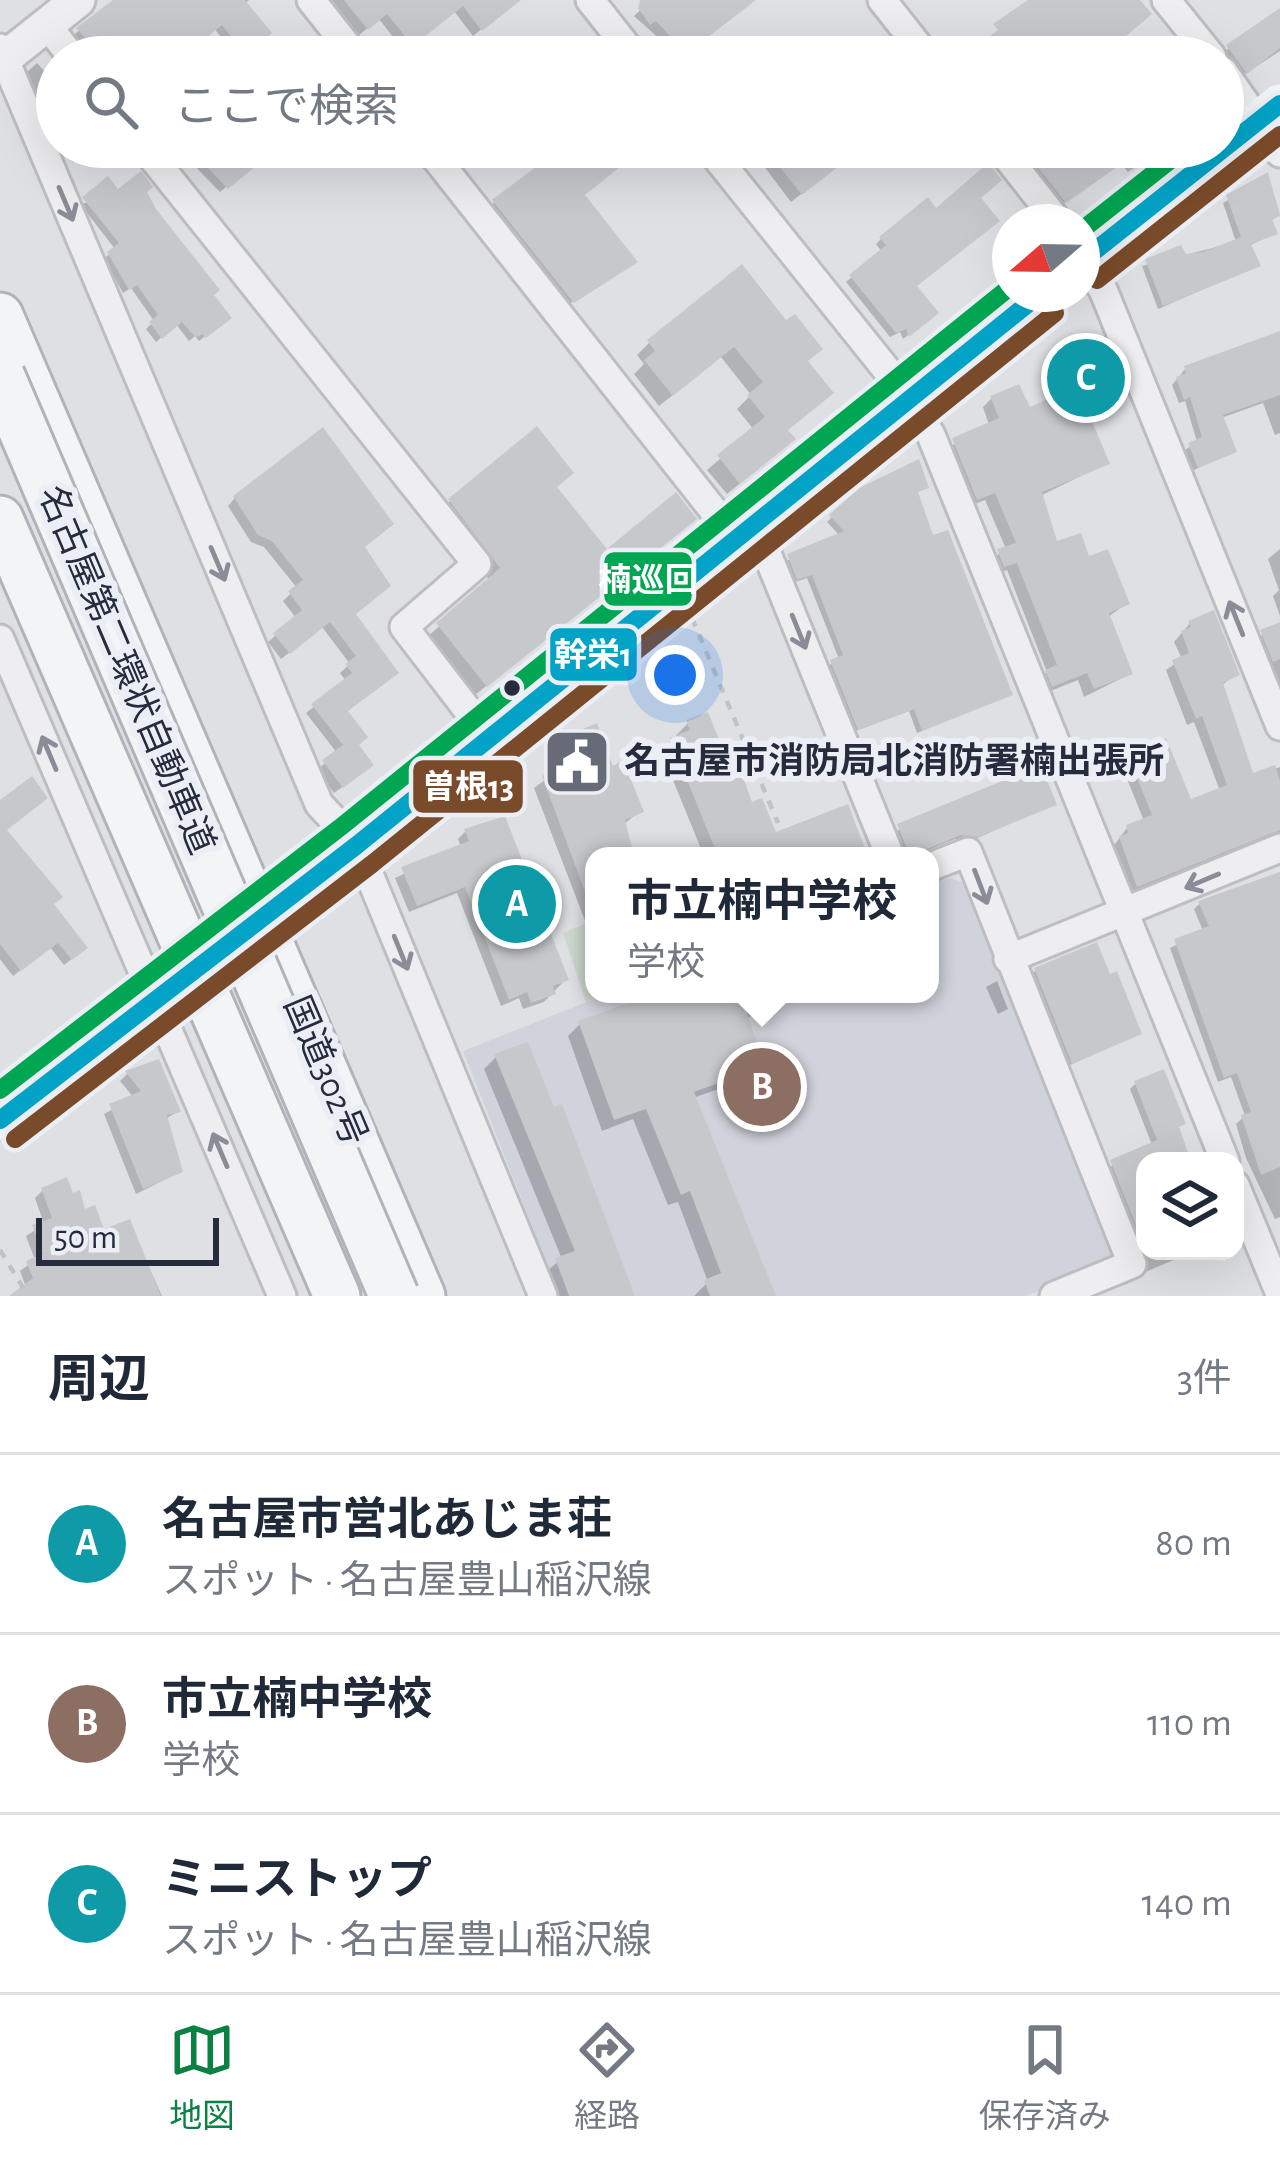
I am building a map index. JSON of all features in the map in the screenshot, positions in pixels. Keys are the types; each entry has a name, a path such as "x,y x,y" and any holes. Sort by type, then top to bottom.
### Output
{"highway":[{"name":"国道302号","path":"0,316 422,1296"},
{"name":"名古屋第二環状自動車道","path":"0,376 394,1296"},
{"name":"名古屋第二環状自動車道","path":"0,458 358,1296"},
{"path":"0,518 337,1296"}],"main road":[{"path":"1244,148 1274,125"},
{"path":"1100,258 1218,168"},
{"path":"0,1120 154,996 357,845 1018,312"}],"street":[{"path":"36,136 2,56 78,0"},
{"path":"311,0 339,36"},
{"path":"590,0 618,36"},
{"path":"883,0 911,36"},
{"path":"1166,0 1195,36"},
{"path":"47,25 56,36"},
{"path":"1244,93 1274,125"},
{"path":"49,168 319,804 357,845 542,1296"},
{"path":"161,168 477,564 404,628 490,739"},
{"path":"444,168 745,532 886,847"},
{"path":"725,168 910,399 931,435 1221,1152"},
{"path":"1015,168 1044,204"},
{"path":"1100,292 1280,726"},
{"path":"3,652 282,1296"},
{"path":"73,808 88,826 143,852"},
{"path":"1008,959 1280,848"},
{"path":"939,863 968,852 1132,1264 1054,1296"},
{"path":"256,1236 279,1164"},
{"path":"1244,1207 1280,1294"}],"path":[{"path":"689,610 778,823"},
{"path":"0,1250 28,1296"}],"shaded area":[{"path":"951,878 962,882 1113,1250 1107,1262 1026,1296 560,1296 463,1051 585,1003 939,1003 939,881"},
{"path":"585,924 585,999 563,933"}],"building":[{"path":"113,0 245,0 272,33 230,36 222,25 209,36 83,36 76,28"},
{"path":"344,0 521,0 482,31 463,6 426,36 405,36 387,14 368,30"},
{"path":"640,0 756,0 709,36 670,36 656,21 650,25 638,8"},
{"path":"1028,0 1140,0 1152,14 1126,36 990,36 998,30 993,24"},
{"path":"1280,8 1280,48 1247,74 1244,36 1239,36"},
{"path":"208,168 254,168 228,189"},
{"path":"534,168 619,168 585,195 638,262 574,303 492,200"},
{"path":"781,168 836,168 802,195"},
{"path":"982,168 992,168 1002,180 981,198 992,211 992,227 917,286 939,313 909,337 906,329 896,333 849,275 886,245 879,237 928,197 936,208"},
{"path":"1038,168 1116,168 1066,203"},
{"path":"141,171 153,187 147,192 156,209 220,290 214,295 232,318 206,338 202,334 196,338 182,322 162,339 149,322 158,315 137,285 129,290 107,252 119,243 82,197 108,176 118,189"},
{"path":"1268,172 1280,216 1272,219 1278,234 1251,244 1261,266 1163,306 1145,259 1181,245 1186,254 1203,252 1241,237 1226,195"},
{"path":"742,264 786,320 795,314 823,349 808,361 834,393 788,430 796,439 740,484 717,455 765,417 747,395 763,382 734,347 673,396 644,360 655,351 647,340"},
{"path":"1280,331 1280,395 1223,415 1237,452 1198,468 1188,443 1202,437 1190,397 1184,400 1176,377 1186,373 1184,366"},
{"path":"1105,352 1117,383 1082,397 1110,464 1042,492 1057,541 1081,533 1089,556 1108,549 1130,604 1109,613 1133,674 1094,689 1087,673 1052,687 1045,670 1057,665 1017,563 1004,567 997,549 1016,543 995,493 977,500 952,438 999,418 990,396 1019,384 1030,407 1063,392 1055,372"},
{"path":"537,426 574,473 557,487 607,549 676,492 697,519 487,687 436,623 500,568 448,499"},
{"path":"323,427 394,524 365,547 391,586 356,614 399,673 348,711 368,737 359,745 374,765 343,788 322,760 343,745 311,704 352,673 345,664 356,656 330,622 290,654 273,633 302,610 288,591 303,580 272,541 258,535 233,496"},
{"path":"919,459 929,488 918,492 933,535 948,530 1013,695 922,731 914,709 858,730 830,660 843,655 812,575 797,580 787,554 844,531 829,515 861,487"},
{"path":"1214,610 1240,675 1223,683 1253,773 1275,765 1280,781 1280,830 1137,887 1119,837 1128,833 1126,825 1152,815 1127,753 1166,738 1191,799 1227,785 1202,716 1196,719 1172,660 1189,653 1181,631 1191,627 1188,621"},
{"path":"1280,622 1280,659 1273,662 1260,630"},
{"path":"708,712 720,742 729,738 752,802 762,798 776,832 848,804 865,847 714,847 670,738 690,730 686,720"},
{"path":"597,723 613,766 623,760 644,812 625,820 632,847 585,847 585,892 542,776 565,765 555,741"},
{"path":"1041,765 1057,805 978,837 961,835 932,847 906,847 897,824"},
{"path":"32,776 48,798 7,830 63,897 54,904 88,948 72,960 58,943 21,971 0,944 0,800"},
{"path":"505,816 569,980 553,986 556,994 531,1003 527,992 509,1000 465,887 417,906 401,867 469,841 464,829"},
{"path":"1280,872 1280,1167 1261,1175 1241,1115 1251,1112 1237,1073 1224,1078 1174,939 1209,926 1198,901"},
{"path":"1097,942 1110,974 1117,971 1142,1034 1072,1064 1034,968"},
{"path":"629,1003 772,1003 746,1010 765,1066 694,1092 776,1296 710,1296 704,1280 721,1273 690,1191 681,1195 646,1109 614,1120 578,1021"},
{"path":"528,1042 554,1107 562,1104 635,1296 569,1296 555,1258 575,1251 494,1054"},
{"path":"159,1059 181,1112 167,1115 183,1172 143,1189 109,1104 141,1091 125,1071"},
{"path":"1164,1069 1186,1124 1179,1127 1188,1152 1136,1152 1136,1225 1110,1160 1157,1140 1134,1081"},
{"path":"67,1177 73,1193 80,1190 85,1209 95,1205 104,1229 130,1219 161,1296 9,1296 33,1278 26,1261 43,1254 32,1225 52,1218 41,1188"}],"transit line":[{"name":"幹栄1","path":"1244,133 1280,104"},
{"name":"曽根13","path":"1244,164 1280,135"},
{"name":"楠巡回","path":"1100,216 1160,168"},
{"name":"幹栄1","path":"1100,247 1199,168"},
{"name":"曽根13","path":"1100,278 1238,168"},
{"name":"楠巡回","path":"0,1090 342,826 992,302"},
{"name":"幹栄1","path":"0,1120 357,845 1018,312"},
{"name":"曽根13","path":"15,1139 372,864 1055,313"}],"place":[{"name":"ミニストップ","path":"1086,378"},
{"name":"名古屋市消防局北消防署楠出張所","path":"577,762"},
{"name":"名古屋市営北あじま荘","path":"517,904"},
{"name":"市立楠中学校","path":"762,1087"}]}
